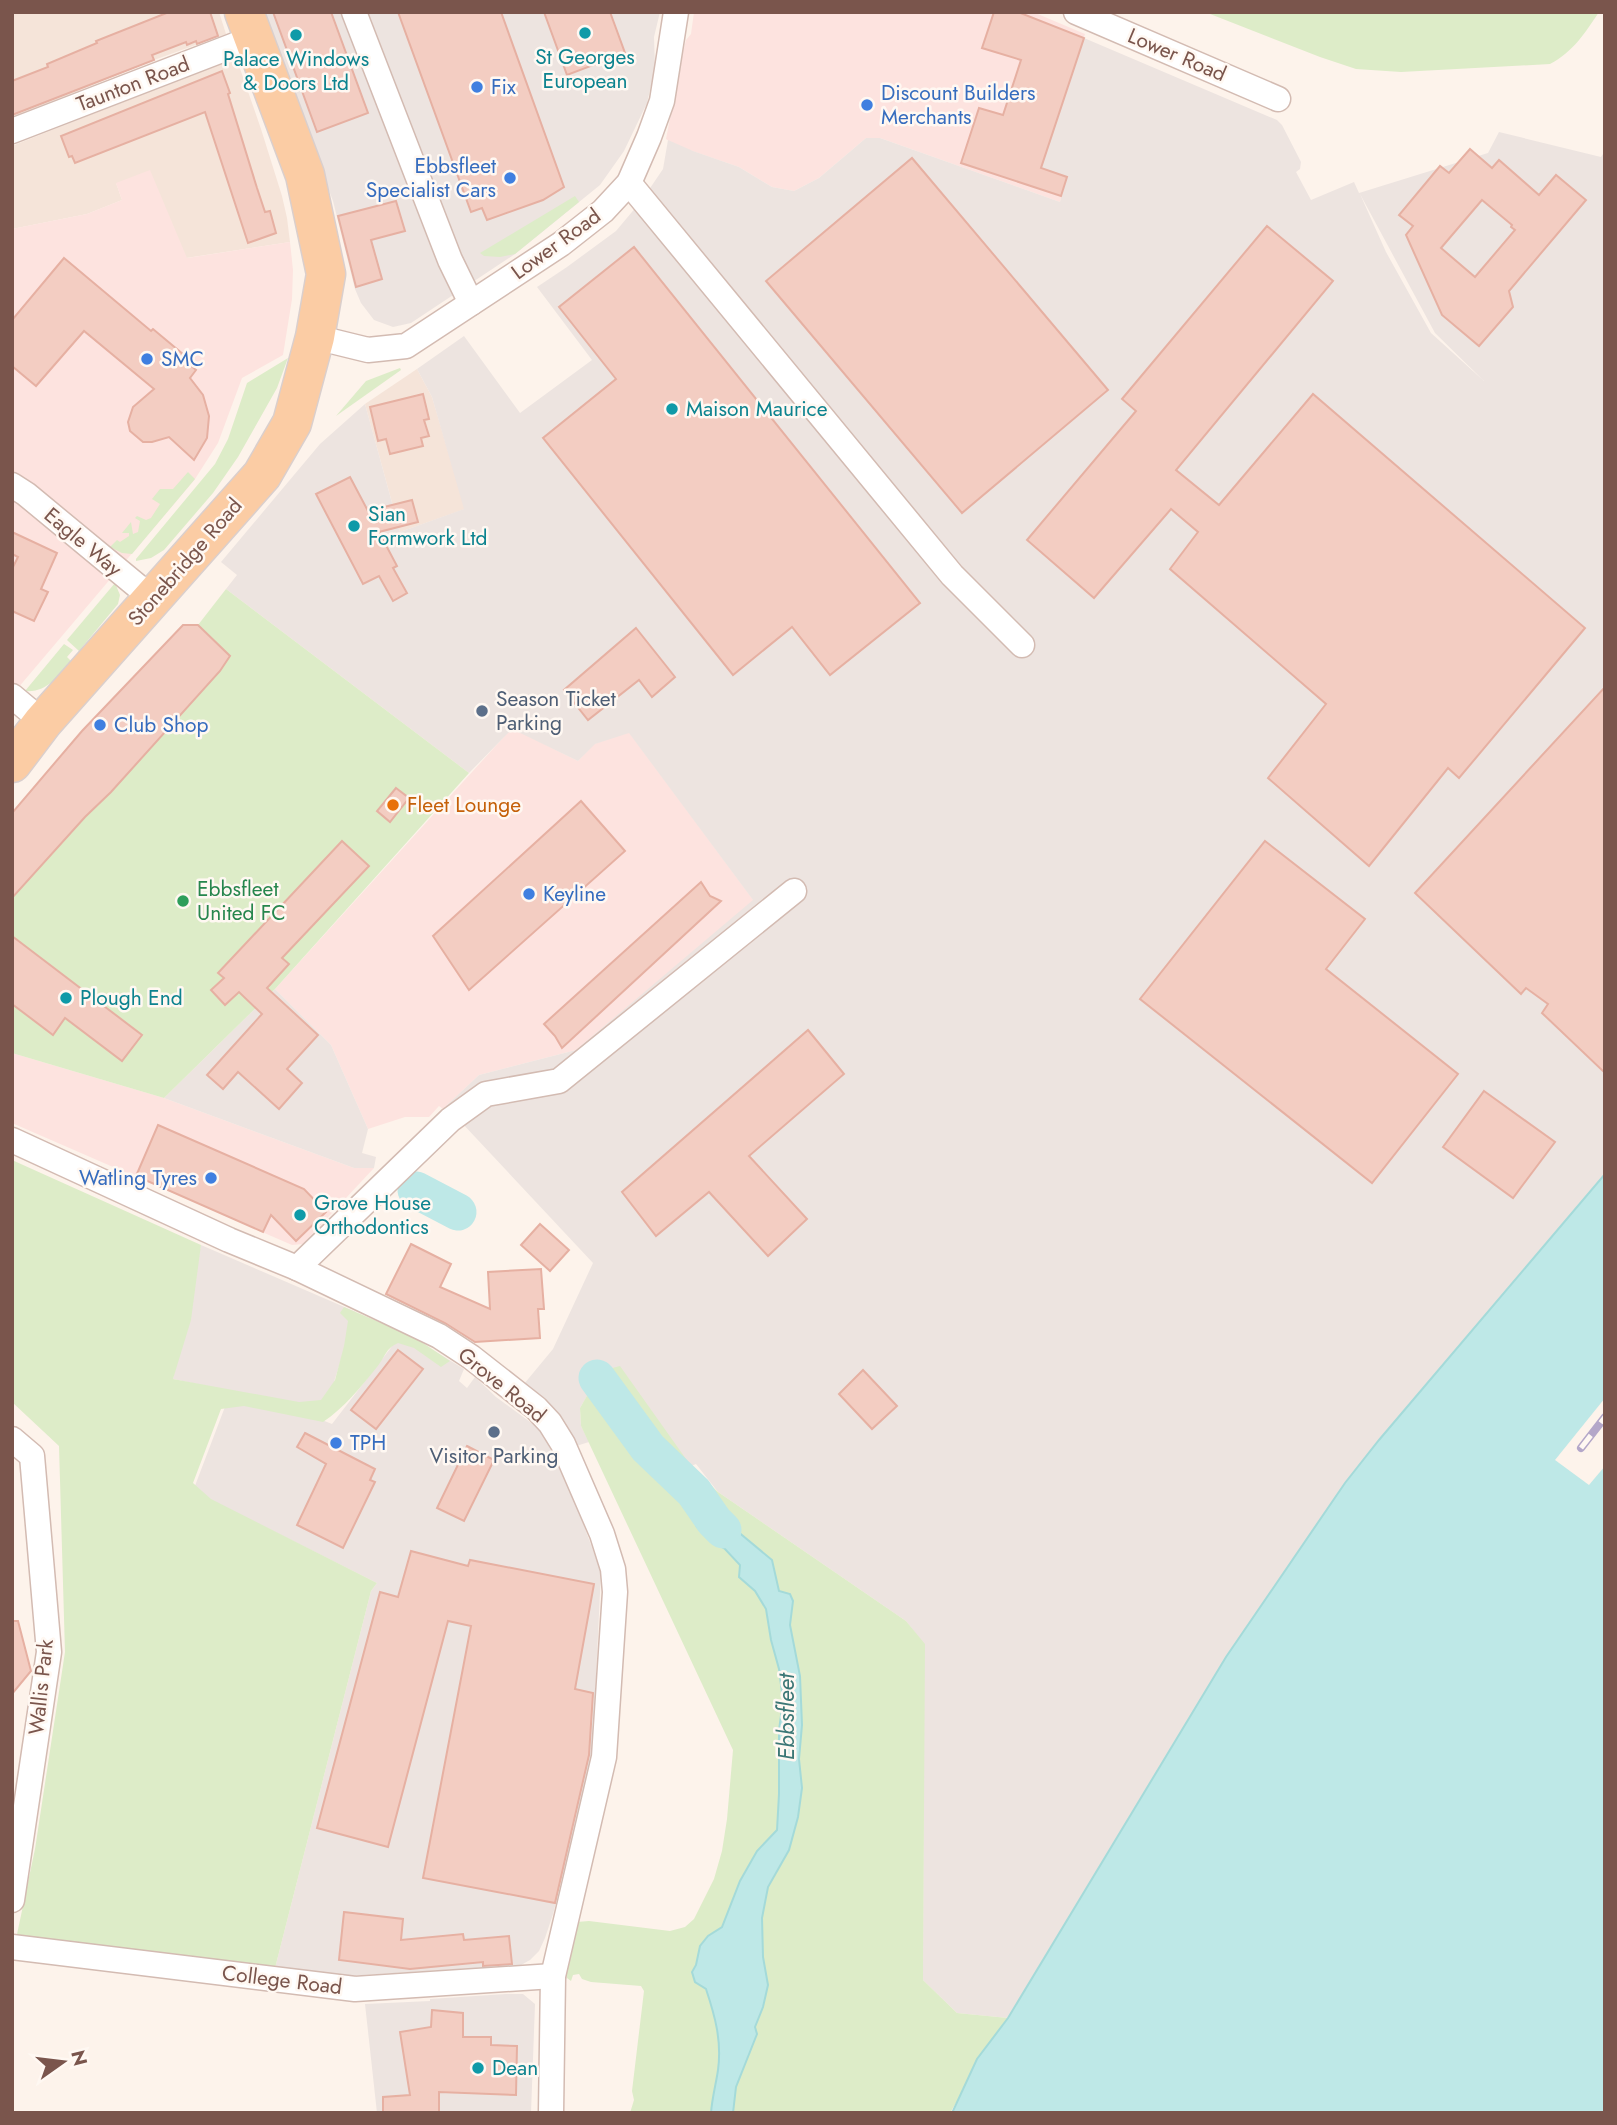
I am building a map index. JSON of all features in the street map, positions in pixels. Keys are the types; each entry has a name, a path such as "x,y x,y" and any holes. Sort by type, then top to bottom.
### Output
{"main road":[{"name":"Stonebridge Road","path":"12,763 43,722 262,475 292,423 315,337 326,274 305,176 249,25"}],"street":[{"path":"354,12 450,260 471,303"},
{"name":"Lower Road","path":"315,337 368,350 406,345 561,244 603,211 628,183 649,137 662,101 676,12"},
{"name":"Lower Road","path":"1076,12 1278,99"},
{"name":"Taunton Road","path":"12,131 249,25"},
{"path":"628,183 952,575 1022,645"},
{"name":"Eagle Way","path":"12,485 153,599"},
{"path":"12,696 43,722"},
{"path":"297,1268 450,1120 486,1094 559,1081 794,891"},
{"name":"Grove Road","path":"12,1140 229,1240 297,1268 439,1336 471,1357 531,1404 550,1423 563,1444 602,1534 613,1569 615,1592 604,1756 554,1976 551,2113"},
{"name":"Wallis Park","path":"12,1439 32,1455 49,1652 12,1900"},
{"name":"College Road","path":"12,1947 355,1989 554,1976"}],"shaded area":[{"path":"12,12 219,12 226,34 154,60 12,118"},
{"path":"264,12 660,12 654,37 655,68 647,103 624,151 600,185 515,254 411,323 393,327 374,320 361,303 355,289 333,201 269,32"},
{"name":"Discount Builders Merchants","path":"694,12 1033,12 1085,34 1041,168 1067,177 1060,202 880,138 866,138 819,178 794,191 772,187 739,167 675,145 666,139 683,52 686,40 691,34"},
{"path":"1084,38 1277,120 1301,162 1300,169 1296,172 1311,200 1354,182 1359,193 1488,153 1499,132 1601,157 1605,151 1605,1207 1008,2018 957,2013 923,1980 924,1644 906,1621 718,1492 696,1464 691,1466 601,1372 580,1408 581,1426 589,1442 573,1447 524,1384 553,1349 593,1263 446,1106 479,1075 576,1050 753,900 629,733 595,744 578,761 512,729 469,773 226,589 237,575 221,562 320,444 365,404 400,532 464,509 432,397 417,369 464,336 520,413 592,360 537,287 616,231 663,169 668,140 739,167 772,187 794,191 819,178 866,138 880,138 1060,202 1067,177 1041,168","holes":["1360,194 1435,333 1484,381 1431,333 1386,252"]},
{"path":"236,57 282,196 290,242 186,258 116,183 122,200 87,214 12,229 12,146"},
{"path":"150,170 187,258 290,242 292,299 283,355 242,378 218,443 195,479 12,695 12,229 87,214 122,200 116,183"},
{"path":"417,369 432,397 465,509 400,532 365,404"},
{"name":"Keyline","path":"512,728 578,761 594,744 629,732 754,901 576,1050 479,1075 443,1109 439,1106 429,1117 405,1117 368,1129 331,1045 275,989"},
{"path":"275,989 331,1045 368,1129 362,1153 376,1157 374,1168 354,1168 164,1098"},
{"path":"12,1053 164,1098 354,1168 374,1168 303,1244 292,1245 12,1123"},
{"path":"201,1245 356,1312 322,1420 332,1424 403,1332 464,1369 459,1381 467,1388 475,1377 496,1397 541,1430 570,1488 601,1572 592,1759 545,1938 539,1951 521,1965 336,1976 274,1972 371,1591 377,1583 193,1491 231,1391 173,1379"},
{"path":"523,1994 535,2004 531,2113 377,2113 365,2004"}],"green space":[{"path":"1205,12 1599,12 1572,48 1550,64 1401,72 1356,69"},
{"path":"575,196 579,202 515,254 500,257 484,256 480,253"},
{"path":"288,358 277,388 238,457 213,493 164,550 151,558 136,561 215,464 228,439 247,383"},
{"path":"400,368 401,370 336,416 366,381"},
{"path":"188,472 195,479 132,554 110,547 117,540 120,542 129,536 129,533 122,533 131,522 133,534 138,532 140,521 135,518 151,518 160,504 152,499 160,489 173,489"},
{"path":"115,583 120,595 118,604 79,651 67,640"},
{"name":"Ebbsfleet United FC","path":"226,589 469,773 275,989 164,1098 12,1053 12,813 183,625 198,625"},
{"path":"64,644 73,650 67,657 71,661 57,678 40,689 25,691"},
{"path":"12,1160 201,1245 191,1320 173,1379 299,1402 321,1400 335,1380 344,1346 348,1321 340,1313 344,1307 414,1337 450,1361 441,1367 414,1348 398,1343 388,1350 352,1397 323,1422 244,1406 221,1409 193,1483 211,1499 377,1583 371,1591 274,1972 16,1939 35,1849 65,1652 59,1446 12,1402"},
{"path":"1605,1174 952,2113 957,2101 950,2113 630,2113 634,2100 632,2091 644,1991 641,1986 591,1982 582,1979 579,1974 573,1975 571,1981 567,1978 567,1961 577,1922 589,1921 670,1931 685,1927 694,1919 714,1879 722,1851 733,1750 581,1426 580,1408 601,1371 620,1366 691,1466 718,1492 906,1621 925,1644 923,1980 957,2013 1008,2018 1226,1657 1345,1483"}],"water":[{"path":"1605,1174 1605,2113 952,2113 977,2059 1008,2018 1226,1657 1345,1483"},
{"path":"694,1492 703,1493 713,1511 772,1560 779,1591 790,1594 793,1601 790,1625 800,1676 802,1725 799,1759 802,1788 798,1817 789,1850 768,1887 762,1918 763,1957 768,1985 755,2027 757,2034 736,2087 733,2113 711,2113 718,2070 718,2039 706,1989 695,1982 692,1972 700,1946 708,1936 722,1927 740,1881 757,1851 777,1830 779,1730 783,1701 766,1609 755,1591 739,1577 740,1565 697,1527 684,1499"}],"pier":[{"path":"1605,1398 1605,1466 1589,1485 1555,1460"}],"building":[{"path":"169,12 210,12 218,36 197,44 196,41 187,45 186,42 152,55 154,60 12,115 12,81 48,67 47,64 97,43 96,41"},
{"path":"273,12 331,12 368,113 317,132"},
{"path":"398,12 501,12 564,187 543,200 487,220 482,208 471,212"},
{"name":"St Georges European","path":"544,12 610,12 625,53 567,75"},
{"path":"994,12 1018,12 1084,38 1041,168 1067,177 1061,196 961,163 979,108 1003,115 1021,60 982,48"},
{"path":"222,71 265,212 270,211 276,233 248,243 205,112 75,163 72,156 69,157 61,136"},
{"path":"1470,149 1492,168 1499,160 1539,195 1556,175 1586,200 1509,291 1513,307 1479,346 1442,315 1406,235 1413,226 1399,215 1440,166 1449,173","holes":["1482,200 1515,230 1475,277 1441,248"]},
{"path":"912,158 1108,390 962,513 766,281"},
{"path":"396,201 405,231 371,240 382,279 356,287 338,216"},
{"path":"1267,226 1333,281 1176,470 1219,505 1313,394 1585,628 1459,778 1448,768 1369,866 1268,778 1326,704 1170,569 1198,532 1171,509 1094,598 1027,540 1136,411 1122,399"},
{"path":"634,247 920,603 830,675 792,627 733,675 543,438 616,379 559,307"},
{"name":"SMC","path":"64,258 184,355 182,358 196,370 190,378 203,395 209,416 207,438 194,460 169,437 143,442 130,431 128,422 133,407 154,389 84,331 36,386 12,366 12,320"},
{"path":"423,394 429,419 424,420 429,436 421,438 423,446 390,454 386,439 378,441 370,407"},
{"name":"Sian Formwork Ltd","path":"350,477 368,511 412,500 418,522 379,532 397,566 393,568 407,593 393,601 379,576 363,584 316,494"},
{"path":"12,532 57,553 41,589 48,592 34,621 12,611 12,569 18,557 12,554"},
{"path":"183,625 198,625 230,656 220,671 111,792 12,898 12,813 82,731"},
{"path":"636,628 675,677 652,697 639,680 588,720 564,690"},
{"path":"1605,687 1605,1073 1542,1013 1548,1004 1526,988 1521,994 1415,893"},
{"name":"Fleet Lounge","path":"396,788 409,798 390,822 377,811"},
{"name":"Keyline","path":"581,801 625,851 469,990 433,936"},
{"path":"342,841 369,866 282,958 289,964 267,988 318,1035 287,1069 302,1083 279,1109 238,1072 223,1089 207,1075 262,1014 239,992 225,1005 211,990 224,978 218,973"},
{"path":"1265,841 1365,919 1326,969 1458,1074 1372,1183 1140,999"},
{"path":"701,882 710,896 721,901 562,1048 544,1024"},
{"name":"Plough End","path":"12,936 142,1035 122,1061 65,1018 53,1035 12,1004"},
{"path":"808,1030 844,1074 749,1156 807,1219 768,1256 709,1192 656,1236 622,1192"},
{"path":"1484,1091 1555,1142 1513,1198 1443,1147"},
{"name":"Watling Tyres","path":"158,1125 304,1189 326,1212 296,1241 271,1215 263,1232 136,1176"},
{"path":"540,1224 569,1250 550,1271 521,1245"},
{"path":"411,1244 451,1264 440,1287 490,1309 488,1272 541,1269 544,1309 538,1309 540,1338 475,1342 445,1323 386,1294"},
{"path":"398,1350 423,1369 376,1429 351,1410"},
{"path":"863,1370 897,1406 872,1429 839,1394"},
{"path":"305,1433 375,1469 370,1480 375,1482 343,1548 297,1525 326,1464 297,1447"},
{"path":"467,1446 494,1460 464,1521 437,1508"},
{"path":"411,1551 468,1566 470,1560 594,1584 575,1689 593,1693 589,1755 555,1903 423,1878 471,1626 448,1621 388,1847 317,1828 380,1592 398,1597"},
{"path":"12,1621 18,1621 31,1671 12,1694"},
{"path":"344,1912 403,1919 401,1940 463,1934 464,1940 509,1936 512,1964 483,1966 483,1962 410,1969 339,1960"},
{"path":"432,2010 463,2013 463,2037 491,2037 491,2045 517,2046 516,2095 439,2092 439,2113 383,2113 383,2097 410,2095 400,2032 431,2027"}],"waterway":[{"name":"Ebbsfleet","path":"416,1190 458,1212"},
{"name":"Ebbsfleet","path":"597,1378 648,1448 694,1492 723,1530"}],"railway":[{"path":"1581,1448 1605,1417"}],"place":[{"name":"St Georges European","path":"585,33"},
{"name":"Palace Windows & Doors Ltd","path":"296,35"},
{"name":"Fix","path":"477,87"},
{"name":"Discount Builders Merchants","path":"867,105"},
{"name":"Ebbsfleet Specialist Cars","path":"510,178"},
{"name":"SMC","path":"147,359"},
{"name":"Maison Maurice","path":"672,409"},
{"name":"Sian Formwork Ltd","path":"354,526"},
{"name":"Season Ticket Parking","path":"482,711"},
{"name":"Club Shop","path":"100,725"},
{"name":"Fleet Lounge","path":"393,805"},
{"name":"Keyline","path":"529,894"},
{"name":"Ebbsfleet United FC","path":"183,901"},
{"name":"Plough End","path":"66,998"},
{"name":"Watling Tyres","path":"211,1178"},
{"name":"Grove House Orthodontics","path":"300,1215"},
{"name":"Visitor Parking","path":"494,1432"},
{"name":"TPH","path":"336,1443"},
{"name":"Dean","path":"478,2068"}]}
